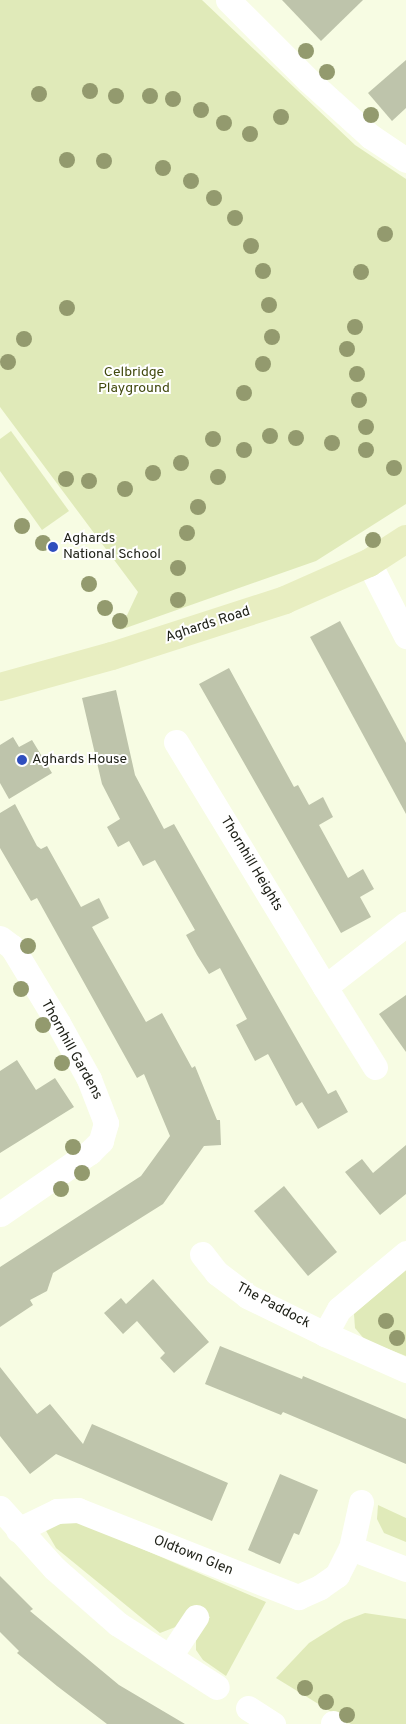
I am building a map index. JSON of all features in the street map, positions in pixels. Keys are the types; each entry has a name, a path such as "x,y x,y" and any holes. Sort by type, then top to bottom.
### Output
{"street":[{"path":"228,0 308,80 370,136 406,160"},
{"name":"Aghards Road","path":"0,687 112,656 301,594 369,563 406,539"},
{"path":"369,563 406,636"},
{"name":"Thornhill Heights","path":"176,742 375,1067"},
{"path":"325,987 406,924"},
{"name":"Thornhill Gardens","path":"0,938 12,947 58,1023 89,1079 106,1123 101,1141 90,1152 0,1214"},
{"name":"The Paddock","path":"202,1254 218,1274 247,1296 325,1334 406,1370"},
{"name":"The Paddock","path":"325,1334 340,1309 406,1254"},
{"name":"Oldtown Glen","path":"18,1530 57,1511 78,1510 298,1597 320,1587 337,1575 351,1548 361,1502"},
{"path":"0,1508 54,1568 118,1624 217,1687"},
{"path":"351,1548 406,1569"},
{"path":"170,1656 196,1617"},
{"path":"248,1708 273,1724"}],"green space":[{"name":"Celbridge Playground","path":"0,0 202,0 355,145 406,179 406,504 316,561 120,630 138,592 0,407"},
{"path":"11,431 69,511 42,530 0,471 0,439"},
{"path":"406,1269 406,1356 365,1340 355,1328 354,1314"},
{"path":"378,1505 406,1518 406,1542 384,1533 377,1519"},
{"path":"68,1517 266,1602 226,1676 203,1660 196,1650 196,1640 210,1617 191,1606 178,1626 160,1633 56,1548 45,1529"},
{"path":"365,1613 406,1619 406,1724 351,1724 276,1678 309,1643 344,1621"}],"building":[{"path":"282,0 363,0 321,41"},
{"path":"406,60 406,108 392,121 368,93"},
{"path":"340,621 406,743 406,814 310,637"},
{"path":"229,668 294,787 298,785 309,805 323,797 333,817 319,825 348,878 363,869 374,889 360,897 371,917 341,933 199,684"},
{"path":"116,690 135,775 164,829 174,824 328,1094 336,1090 348,1112 318,1129 302,1102 296,1106 268,1054 255,1061 236,1025 247,1019 220,968 209,974 197,955 186,935 195,930 155,860 143,866 129,841 118,847 107,827 120,819 102,784 82,698"},
{"name":"Aghards House","path":"13,737 19,747 32,740 52,773 9,799 0,783 0,745"},
{"path":"15,804 37,846 41,849 47,846 81,907 99,898 109,918 92,927 146,1022 162,1013 192,1068 195,1066 217,1120 220,1120 221,1145 204,1146 163,1204 53,1273 47,1291 30,1300 33,1305 0,1327 0,1267 141,1176 170,1136 144,1074 137,1078 37,898 31,901 0,848 0,813"},
{"path":"406,995 406,1052 379,1014"},
{"path":"17,1060 36,1090 55,1078 74,1107 0,1153 0,1071"},
{"path":"406,1145 406,1194 380,1215 345,1172 362,1159 373,1173"},
{"path":"284,1186 337,1252 308,1276 254,1211"},
{"path":"153,1279 209,1342 174,1373 160,1358 165,1353 137,1321 123,1334 104,1313 121,1298 126,1304"},
{"path":"220,1346 302,1379 303,1376 406,1419 406,1464 283,1412 281,1415 205,1384"},
{"path":"0,1367 37,1414 50,1404 83,1444 92,1424 228,1483 212,1521 56,1454 30,1474 0,1436"},
{"path":"280,1474 318,1490 299,1535 294,1533 280,1564 248,1550"},
{"path":"0,1576 33,1609 30,1611 119,1685 185,1724 107,1724 57,1686 17,1653 19,1651 0,1632"}],"place":[{"name":"Aghards National School","path":"53,547"},
{"name":"Aghards House","path":"22,760"}]}
